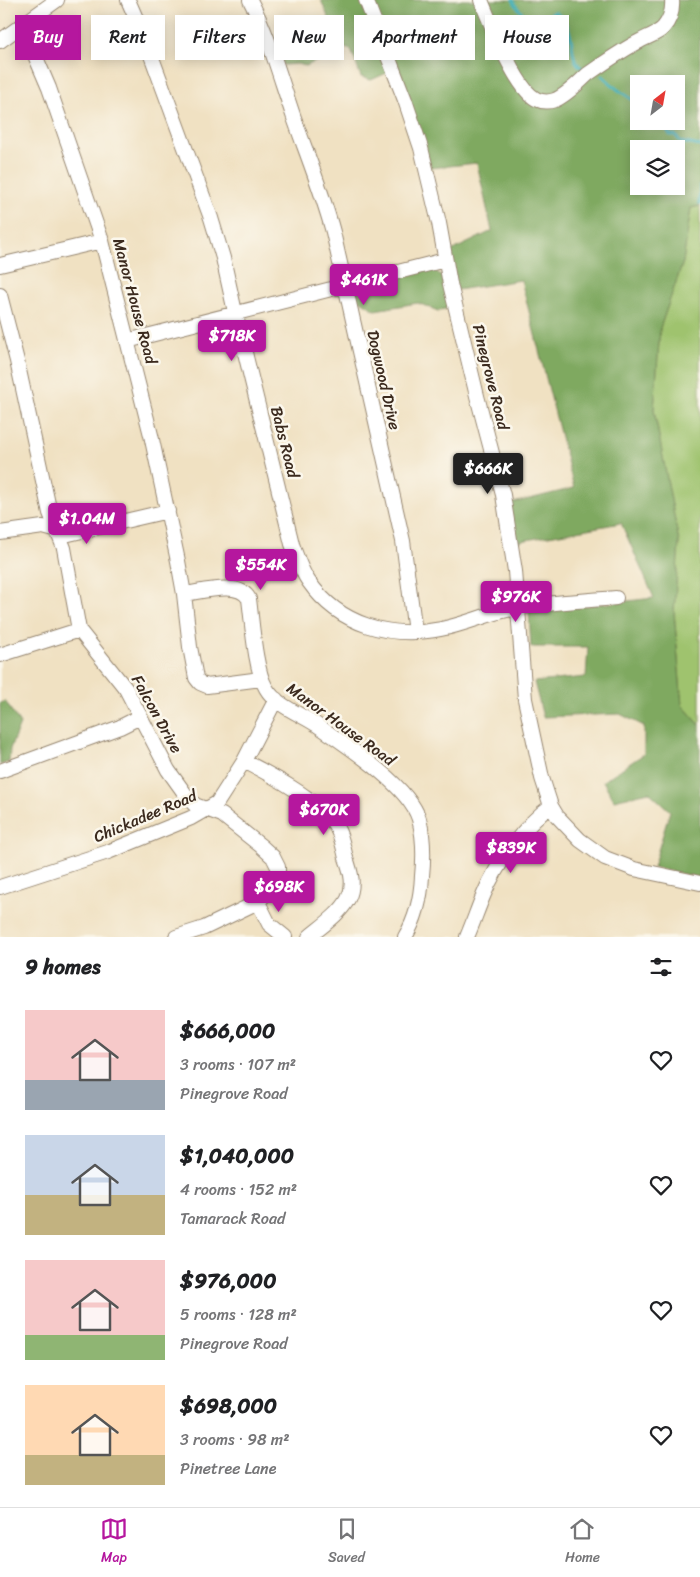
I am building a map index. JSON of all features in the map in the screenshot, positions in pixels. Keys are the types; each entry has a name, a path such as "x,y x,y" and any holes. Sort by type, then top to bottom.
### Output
{"street":[{"name":"Babs Road","path":"128,0 145,39 212,218 292,544 300,567 310,583 323,598 355,621 390,632 441,629 517,608 616,598"},
{"name":"Dogwood Drive","path":"250,0 266,35 293,116 323,195 403,541 415,632"},
{"name":"Pinegrove Road","path":"366,0 405,100 421,148 477,396 503,495 515,571 525,699 542,778 551,806 557,816 580,840 605,858 634,869 700,883"},
{"path":"481,0 497,38 519,80 530,94 536,99 545,102 558,99 638,41 661,30 672,12 672,0"},
{"path":"35,15 52,1"},
{"path":"0,40 15,30"},
{"name":"Manor House Road","path":"37,60 102,241 151,435 168,511 184,594 190,647 196,678 200,683 210,686 261,679"},
{"path":"0,265 102,241"},
{"path":"127,341 445,260"},
{"name":"Falcon Drive","path":"0,295 17,361 50,513 64,548 80,630 126,689 168,770 183,792 194,804 222,815 261,846 276,862 279,870 278,877 269,893 258,902 204,928 176,937"},
{"path":"0,533 42,527 70,534 168,511"},
{"name":"Manor House Road","path":"184,594 234,588 246,594 249,599 261,679 266,688 276,699 323,730 386,777 400,790 414,810 422,836 424,856 419,900 405,937"},
{"path":"0,655 80,630"},
{"name":"Chickadee Road","path":"0,887 108,852 191,818 220,801 244,761 276,699"},
{"path":"0,771 120,727 140,717"},
{"path":"244,761 297,791 326,814 334,822 338,832 351,872 351,890 344,905 309,937"},
{"path":"468,937 484,893 505,858 530,822 551,806"},
{"path":"258,902 269,924 285,937"}],"green space":[{"path":"321,0 363,0 368,15 354,15 354,58 351,50 344,48 344,15 327,15"},
{"path":"371,0 700,0 700,206 691,208 683,262 660,328 654,410 679,542 674,612 682,705 700,725 700,878 653,867 670,811 649,792 614,800 603,781 644,754 644,726 620,714 543,717 534,682 586,677 588,647 531,647 529,612 654,598 621,523 515,542 509,504 574,488 521,280 457,290 449,252 492,231 477,163 431,168 392,60 475,60 475,15 376,15"},
{"path":"281,60 319,60 306,66 297,64 283,65"},
{"path":"355,60 385,60 389,72 371,80 361,77"},
{"path":"700,206 700,725 682,705 674,612 679,542 654,410 660,328 683,262 691,208"},
{"path":"429,269 435,271 443,278 452,307 438,311 418,303 375,310 350,294 350,290"},
{"path":"5,701 20,724 10,749 9,762 0,765 0,703"}],"waterway":[{"path":"513,0 517,7 531,18 539,19 555,12 563,19 571,36 575,60 579,66 586,70"},
{"path":"603,76 630,98"},
{"path":"667,130 670,135 675,135 681,142 700,146"},
{"path":"700,186 700,204"}]}
